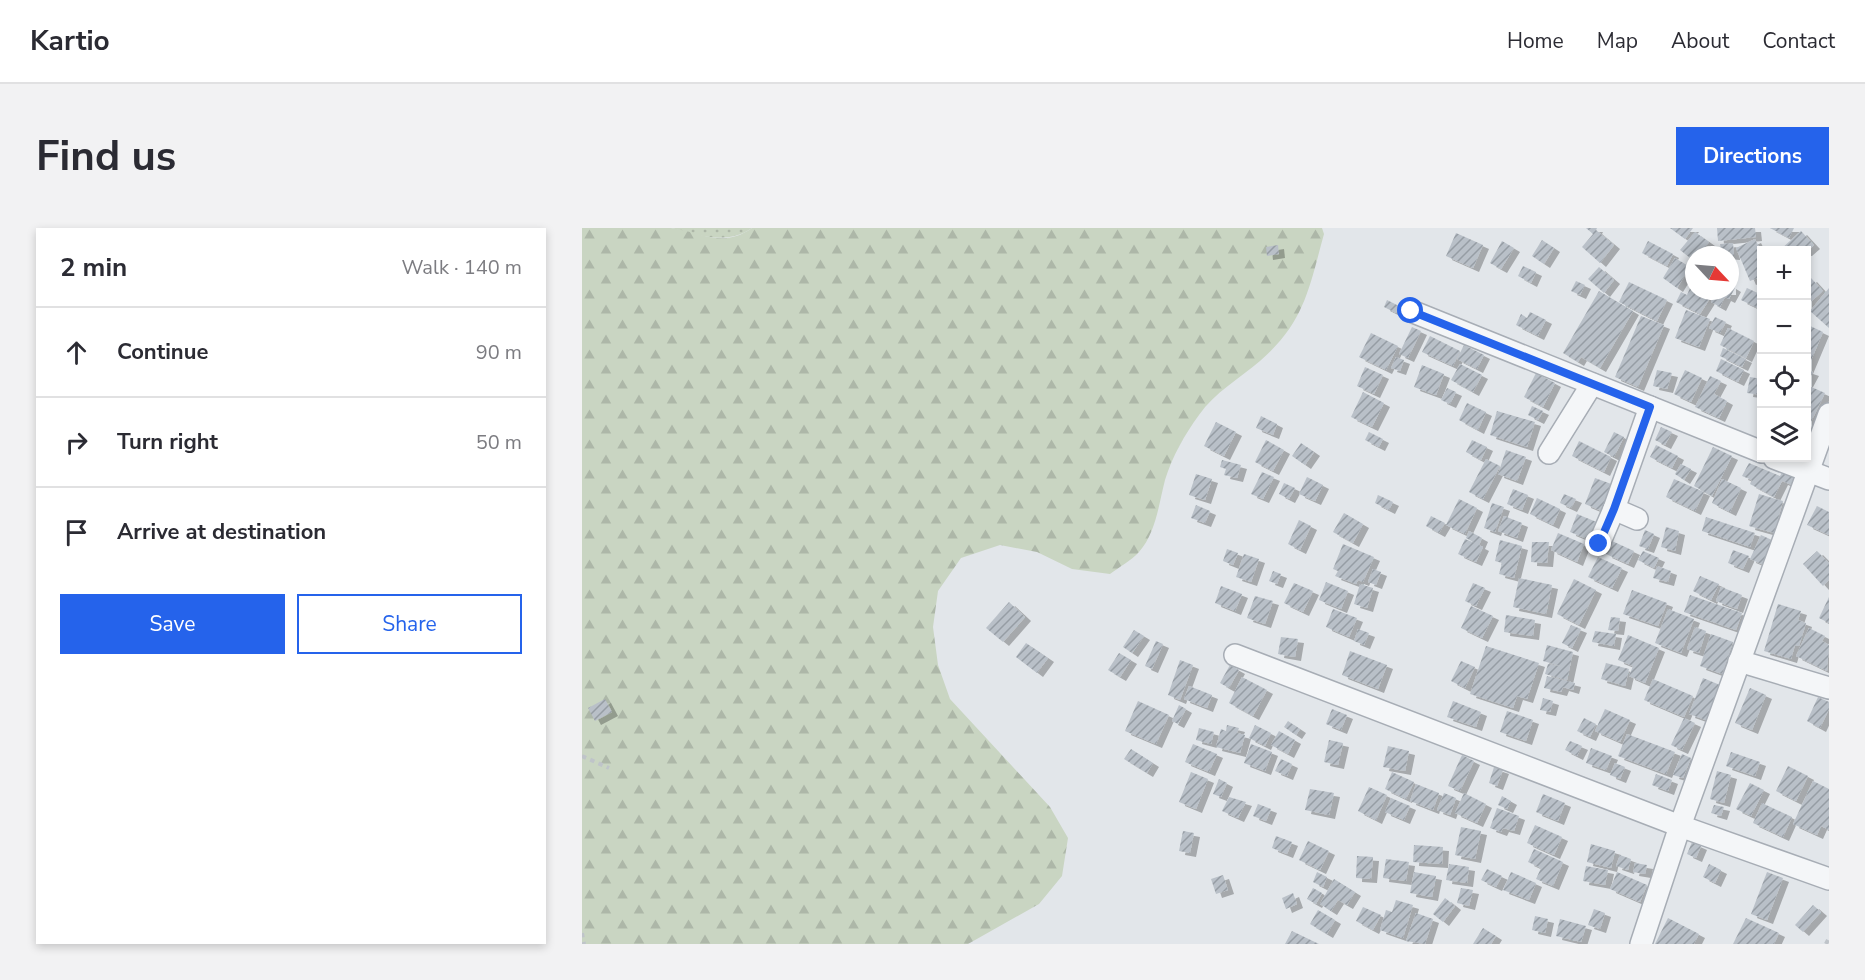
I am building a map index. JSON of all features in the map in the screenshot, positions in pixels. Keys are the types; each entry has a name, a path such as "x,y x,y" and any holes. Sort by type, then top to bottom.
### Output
{"street":[{"path":"1411,311 1757,450"},
{"path":"1549,453 1592,384"},
{"path":"1599,544 1614,509 1650,407"},
{"path":"1641,944 1680,826 1829,414"},
{"path":"1784,462 1829,479"},
{"path":"1614,509 1637,519"},
{"path":"1235,655 1680,826 1829,879"},
{"path":"1739,661 1829,688"}],"path":[{"path":"582,756 609,768"},
{"path":"582,933 584,944"},
{"path":"1826,944 1829,938"}],"green space":[{"path":"582,228 671,228 721,238 741,234 752,228 1322,228 1324,234 1314,271 1296,318 1275,347 1212,399 1194,422 1179,446 1168,471 1149,536 1136,555 1110,574 1072,569 1037,552 1000,545 961,558 938,591 933,627 938,665 950,699 1050,807 1068,838 1062,876 1039,904 968,944 582,944"},
{"path":"672,228 752,228 723,238 702,236"}],"building":[{"path":"1586,228 1597,228 1596,230 1614,245 1600,263 1582,247 1593,234"},
{"path":"1670,228 1693,228 1685,239"},
{"path":"1717,228 1755,228 1756,237 1718,241"},
{"path":"1770,228 1794,228 1789,238"},
{"path":"1801,231 1814,245 1811,248 1784,246"},
{"path":"1695,232 1709,242 1706,246 1685,246 1685,254 1680,250"},
{"path":"1456,233 1483,245 1473,268 1446,256"},
{"path":"1755,239 1758,246 1757,278 1750,281 1739,255 1739,247"},
{"path":"1542,240 1554,248 1544,264 1532,256"},
{"path":"1502,241 1514,248 1501,269 1490,263"},
{"path":"1648,241 1673,254 1667,266 1642,253"},
{"path":"1733,243 1733,246 1720,246 1720,244"},
{"path":"1278,245 1279,254 1267,256 1266,247"},
{"path":"1675,258 1685,264 1685,275 1677,288 1663,278"},
{"path":"1523,266 1536,272 1531,283 1518,276"},
{"path":"1599,267 1614,280 1604,293 1588,279"},
{"path":"1811,278 1823,291 1811,302"},
{"path":"1576,281 1585,285 1580,295 1571,291"},
{"path":"1629,282 1667,300 1657,321 1619,302"},
{"path":"1747,288 1757,293 1757,308 1741,300"},
{"path":"1829,288 1829,328 1811,310"},
{"path":"1599,291 1633,311 1600,368 1581,357 1578,362 1563,353"},
{"path":"1681,292 1685,294 1685,300 1709,300 1700,314 1676,302"},
{"path":"1387,300 1399,306 1396,313 1384,307"},
{"path":"1712,300 1724,300 1720,307 1711,302"},
{"path":"1686,310 1710,319 1699,347 1675,338"},
{"path":"1530,312 1546,320 1538,336 1516,325 1521,314 1527,318"},
{"path":"1641,316 1664,325 1638,387 1615,377"},
{"path":"1715,317 1726,322 1720,333 1709,328"},
{"path":"1811,326 1823,332 1811,360"},
{"path":"1412,327 1421,331 1408,358 1399,354"},
{"path":"1728,328 1754,341 1746,358 1720,345"},
{"path":"1371,333 1398,346 1386,370 1359,357"},
{"path":"1430,336 1460,351 1453,366 1422,352"},
{"path":"1464,345 1484,355 1477,369 1457,359"},
{"path":"1723,348 1746,359 1742,367 1720,356"},
{"path":"1396,357 1404,360 1400,371 1391,368"},
{"path":"1721,359 1744,370 1738,382 1716,371"},
{"path":"1460,364 1482,375 1473,392 1451,380"},
{"path":"1422,365 1444,374 1436,395 1414,387"},
{"path":"1365,367 1383,375 1374,394 1357,386"},
{"path":"1657,370 1672,373 1667,389 1653,386"},
{"path":"1685,370 1702,378 1691,402 1674,394"},
{"path":"1536,373 1555,383 1543,407 1524,397"},
{"path":"1710,376 1721,381 1714,394 1727,401 1719,418 1695,407"},
{"path":"1750,377 1757,378 1757,394 1747,393"},
{"path":"1811,387 1825,393 1811,422"},
{"path":"1447,388 1456,392 1450,404 1441,400"},
{"path":"1363,392 1384,403 1372,427 1351,417"},
{"path":"1467,403 1486,412 1478,430 1459,420"},
{"path":"1532,406 1543,411 1538,420 1528,415"},
{"path":"1497,411 1535,422 1527,447 1490,435"},
{"path":"1261,416 1277,424 1273,435 1256,428"},
{"path":"1216,422 1236,432 1224,456 1204,446"},
{"path":"1661,427 1672,432 1665,445 1655,440"},
{"path":"1369,432 1383,439 1379,447 1365,440"},
{"path":"1614,432 1624,437 1614,457 1604,452"},
{"path":"1266,440 1284,450 1273,471 1255,462"},
{"path":"1472,440 1487,447 1481,460 1466,452"},
{"path":"1579,441 1611,457 1604,472 1572,456"},
{"path":"1301,443 1314,452 1305,465 1292,456"},
{"path":"1656,445 1678,456 1672,468 1650,457"},
{"path":"1713,447 1732,456 1712,496 1694,486"},
{"path":"1506,450 1526,457 1517,481 1498,474"},
{"path":"1486,459 1500,466 1483,499 1469,492"},
{"path":"1222,460 1241,465 1237,478 1224,475 1226,469 1220,467"},
{"path":"1749,463 1780,476 1784,469 1797,475 1792,485 1782,481 1774,497 1750,484 1752,480 1742,476"},
{"path":"1681,464 1691,469 1684,480 1675,474"},
{"path":"1262,472 1274,477 1263,499 1251,494"},
{"path":"1196,474 1212,479 1205,500 1189,495"},
{"path":"1307,477 1323,485 1315,501 1299,494"},
{"path":"1595,478 1614,485 1604,512 1585,504"},
{"path":"1674,479 1704,492 1695,511 1666,497"},
{"path":"1722,479 1741,488 1730,512 1712,503"},
{"path":"1284,483 1295,488 1289,499 1279,494"},
{"path":"1513,489 1528,495 1522,510 1507,504"},
{"path":"1564,494 1576,499 1571,508 1560,503"},
{"path":"1759,494 1783,501 1774,533 1749,526"},
{"path":"1378,495 1393,502 1389,510 1375,503"},
{"path":"1537,498 1560,509 1553,525 1530,514"},
{"path":"1459,499 1477,508 1465,534 1446,525"},
{"path":"1492,503 1504,507 1495,532 1484,528"},
{"path":"1196,505 1210,511 1205,523 1191,518"},
{"path":"1817,506 1829,512 1829,535 1807,525"},
{"path":"1344,513 1363,524 1353,543 1333,532"},
{"path":"1577,514 1599,523 1592,541 1570,532"},
{"path":"1431,516 1445,523 1439,533 1426,526"},
{"path":"1504,516 1522,523 1517,538 1498,531"},
{"path":"1706,517 1755,533 1750,547 1702,531"},
{"path":"1299,520 1311,526 1300,550 1288,544"},
{"path":"1666,527 1679,531 1675,551 1661,547"},
{"path":"1645,530 1654,534 1648,549 1639,546"},
{"path":"1469,531 1482,538 1479,545 1483,547 1476,562 1458,554 1465,539 1475,543 1466,538"},
{"path":"1558,533 1584,544 1577,562 1551,550"},
{"path":"1761,535 1774,541 1764,565 1750,559"},
{"path":"1500,540 1522,546 1514,578 1499,574 1502,563 1495,561"},
{"path":"1612,541 1634,551 1628,564 1606,554"},
{"path":"1532,542 1549,542 1547,563 1531,562"},
{"path":"1343,544 1374,557 1363,582 1358,580 1356,584 1335,576 1338,571 1333,569"},
{"path":"1227,549 1238,553 1233,565 1223,561"},
{"path":"1733,550 1749,556 1743,569 1728,563"},
{"path":"1643,551 1659,558 1654,568 1638,560"},
{"path":"1817,551 1829,563 1829,580 1823,586 1803,564"},
{"path":"1244,554 1259,559 1251,582 1236,577"},
{"path":"1598,557 1622,568 1612,588 1588,577"},
{"path":"1657,566 1671,571 1668,582 1653,578"},
{"path":"1373,569 1381,572 1376,585 1368,582"},
{"path":"1273,571 1281,574 1277,584 1269,581"},
{"path":"1700,576 1719,584 1711,600 1693,591"},
{"path":"1519,578 1552,585 1546,614 1513,607"},
{"path":"1574,579 1596,590 1579,625 1557,614"},
{"path":"1326,582 1348,591 1341,609 1319,600"},
{"path":"1294,583 1313,591 1303,612 1284,603"},
{"path":"1473,583 1485,588 1476,606 1465,601"},
{"path":"1360,584 1373,588 1367,608 1354,604"},
{"path":"1221,586 1242,594 1235,611 1215,603"},
{"path":"1721,587 1742,595 1737,609 1716,601"},
{"path":"1632,590 1667,603 1658,626 1623,614"},
{"path":"1690,595 1742,613 1736,630 1684,612"},
{"path":"1255,596 1273,601 1265,624 1247,618"},
{"path":"1829,597 1829,623 1819,618"},
{"path":"1009,602 1025,617 1003,642 986,628"},
{"path":"1778,604 1801,611 1798,620 1806,623 1799,646 1795,645 1791,659 1764,651"},
{"path":"1471,606 1493,616 1482,638 1461,628"},
{"path":"1333,609 1357,618 1349,637 1326,627"},
{"path":"1668,609 1694,619 1681,653 1655,643"},
{"path":"1506,615 1535,620 1533,636 1504,632"},
{"path":"1611,617 1620,618 1618,631 1608,630"},
{"path":"1571,625 1581,629 1572,648 1562,643"},
{"path":"1695,627 1706,631 1699,653 1687,649"},
{"path":"1809,628 1825,636 1822,641 1829,645 1827,671 1796,656"},
{"path":"1358,629 1369,633 1364,645 1354,641"},
{"path":"1134,630 1144,636 1132,653 1123,647"},
{"path":"1595,631 1616,634 1614,646 1592,642"},
{"path":"1711,634 1733,642 1722,674 1700,666"},
{"path":"1628,635 1659,648 1645,683 1629,676 1633,666 1618,660"},
{"path":"1281,637 1298,639 1295,657 1278,654"},
{"path":"1156,641 1163,644 1152,669 1145,666"},
{"path":"1026,643 1048,658 1037,673 1016,657"},
{"path":"1547,645 1573,652 1567,680 1545,674 1548,664 1564,667 1543,661"},
{"path":"1486,646 1539,663 1527,699 1517,696 1513,708 1470,694"},
{"path":"1350,651 1387,665 1378,689 1342,675"},
{"path":"1119,653 1131,660 1120,677 1108,670"},
{"path":"1180,660 1193,665 1180,700 1168,695"},
{"path":"1461,661 1475,667 1465,688 1451,681"},
{"path":"1606,663 1629,669 1625,686 1601,679"},
{"path":"1230,665 1239,670 1229,688 1220,683"},
{"path":"1547,676 1575,683 1573,690 1563,687 1561,692 1544,688"},
{"path":"1242,677 1267,690 1253,716 1229,703"},
{"path":"1703,678 1720,685 1706,720 1689,714"},
{"path":"1653,679 1693,696 1684,717 1644,700"},
{"path":"1189,686 1212,695 1207,708 1184,699"},
{"path":"1750,688 1766,695 1752,730 1735,723"},
{"path":"1818,697 1829,702 1829,709 1820,728 1807,721"},
{"path":"1543,698 1553,701 1550,712 1540,710"},
{"path":"605,699 612,712 595,721 588,708"},
{"path":"1138,701 1169,715 1156,744 1125,731"},
{"path":"1453,701 1481,712 1476,727 1447,717"},
{"path":"1179,705 1186,709 1178,724 1172,721"},
{"path":"1332,709 1347,715 1341,730 1326,724"},
{"path":"1605,709 1630,720 1620,742 1595,731"},
{"path":"1507,711 1533,720 1526,741 1500,732"},
{"path":"1584,718 1596,724 1590,737 1577,731"},
{"path":"1684,718 1695,723 1682,750 1671,745"},
{"path":"1288,721 1300,729 1296,735 1284,727"},
{"path":"1227,725 1239,728 1237,733 1245,735 1240,753 1216,747 1221,729 1226,731"},
{"path":"1255,725 1271,733 1265,746 1249,738"},
{"path":"1199,728 1214,732 1211,744 1196,740"},
{"path":"1279,731 1295,740 1288,754 1271,745"},
{"path":"1627,734 1675,752 1666,774 1618,756"},
{"path":"1329,740 1343,743 1338,765 1324,762"},
{"path":"1570,741 1582,746 1577,756 1565,750"},
{"path":"1193,744 1217,754 1209,772 1185,762"},
{"path":"1251,744 1272,752 1265,771 1244,763"},
{"path":"1388,746 1409,751 1405,771 1383,767"},
{"path":"1591,748 1612,756 1606,770 1586,763"},
{"path":"1131,749 1153,763 1147,773 1124,759"},
{"path":"1731,752 1760,762 1755,776 1726,766"},
{"path":"1682,754 1691,758 1683,778 1673,775"},
{"path":"1462,755 1474,761 1460,791 1448,786"},
{"path":"1281,759 1292,764 1287,776 1275,771"},
{"path":"1615,763 1625,767 1620,779 1610,775"},
{"path":"1788,766 1808,776 1796,801 1776,791"},
{"path":"1494,767 1503,770 1497,786 1489,783"},
{"path":"1717,771 1731,775 1724,803 1710,799"},
{"path":"1191,772 1208,779 1196,809 1179,802"},
{"path":"1392,772 1414,782 1406,799 1385,789"},
{"path":"1656,774 1672,780 1668,791 1652,785"},
{"path":"1219,779 1227,783 1221,797 1213,794"},
{"path":"1813,781 1829,789 1829,830 1821,826 1817,835 1793,824"},
{"path":"1750,783 1764,790 1751,816 1736,809"},
{"path":"1416,784 1439,793 1433,810 1410,801"},
{"path":"1369,787 1387,795 1376,820 1358,811"},
{"path":"1310,789 1334,793 1329,815 1305,810"},
{"path":"1444,793 1456,798 1450,815 1437,810"},
{"path":"1464,793 1486,804 1477,823 1455,813"},
{"path":"1543,794 1565,803 1558,821 1536,812"},
{"path":"1502,796 1511,801 1507,809 1498,805"},
{"path":"1229,797 1246,802 1238,818 1222,811"},
{"path":"1391,798 1410,806 1404,820 1385,812"},
{"path":"1762,803 1792,817 1783,837 1753,823"},
{"path":"1258,804 1271,809 1266,821 1253,816"},
{"path":"1714,805 1724,807 1721,816 1711,813"},
{"path":"1497,808 1519,816 1514,831 1503,828 1501,832 1490,828"},
{"path":"1535,825 1562,837 1554,855 1527,843"},
{"path":"1461,827 1481,831 1475,859 1455,855"},
{"path":"1183,831 1194,833 1190,853 1179,851"},
{"path":"1276,836 1292,842 1287,854 1272,848"},
{"path":"1308,841 1329,851 1320,870 1299,860"},
{"path":"1692,842 1701,846 1696,858 1687,854"},
{"path":"1591,844 1615,851 1611,868 1587,862"},
{"path":"1414,845 1443,847 1442,864 1413,862"},
{"path":"1534,849 1563,862 1553,886 1536,879 1541,868 1528,862"},
{"path":"1620,855 1631,859 1628,870 1616,866"},
{"path":"1357,856 1373,857 1371,879 1356,878"},
{"path":"1386,859 1409,862 1406,881 1383,878"},
{"path":"1635,863 1647,865 1645,874 1633,872"},
{"path":"1449,864 1469,867 1467,883 1446,880"},
{"path":"1709,864 1721,870 1715,883 1703,877"},
{"path":"1586,866 1608,870 1605,885 1583,881"},
{"path":"1487,869 1502,876 1496,887 1481,880"},
{"path":"1317,872 1327,877 1323,887 1313,882"},
{"path":"1414,872 1436,876 1432,897 1410,893"},
{"path":"1511,872 1536,883 1529,900 1503,890"},
{"path":"1617,872 1647,885 1640,902 1610,889"},
{"path":"1767,872 1783,878 1767,920 1751,914"},
{"path":"1223,875 1228,890 1216,894 1211,879"},
{"path":"1334,879 1355,892 1347,905 1338,900 1331,911 1320,904"},
{"path":"1313,888 1322,893 1316,904 1307,899"},
{"path":"1461,888 1473,890 1469,906 1457,903"},
{"path":"1293,893 1297,904 1286,909 1282,898"},
{"path":"1445,898 1455,906 1443,922 1433,914"},
{"path":"1396,900 1413,905 1403,938 1380,930 1386,910 1392,912"},
{"path":"1813,905 1821,912 1803,932 1795,925"},
{"path":"1363,907 1381,915 1373,930 1356,921"},
{"path":"1594,909 1605,913 1600,929 1588,925"},
{"path":"1318,910 1335,920 1327,934 1310,924"},
{"path":"1416,913 1433,919 1425,944 1406,941"},
{"path":"1535,916 1548,919 1545,933 1532,930"},
{"path":"1668,918 1699,934 1694,944 1655,944"},
{"path":"1746,918 1779,933 1774,944 1733,944"},
{"path":"1560,919 1586,926 1581,942 1556,936"},
{"path":"1483,928 1496,936 1491,944 1473,944"},
{"path":"1292,931 1319,944 1285,944"}],"route":[{"path":"1411,311 1650,407 1614,509 1599,544"}]}
